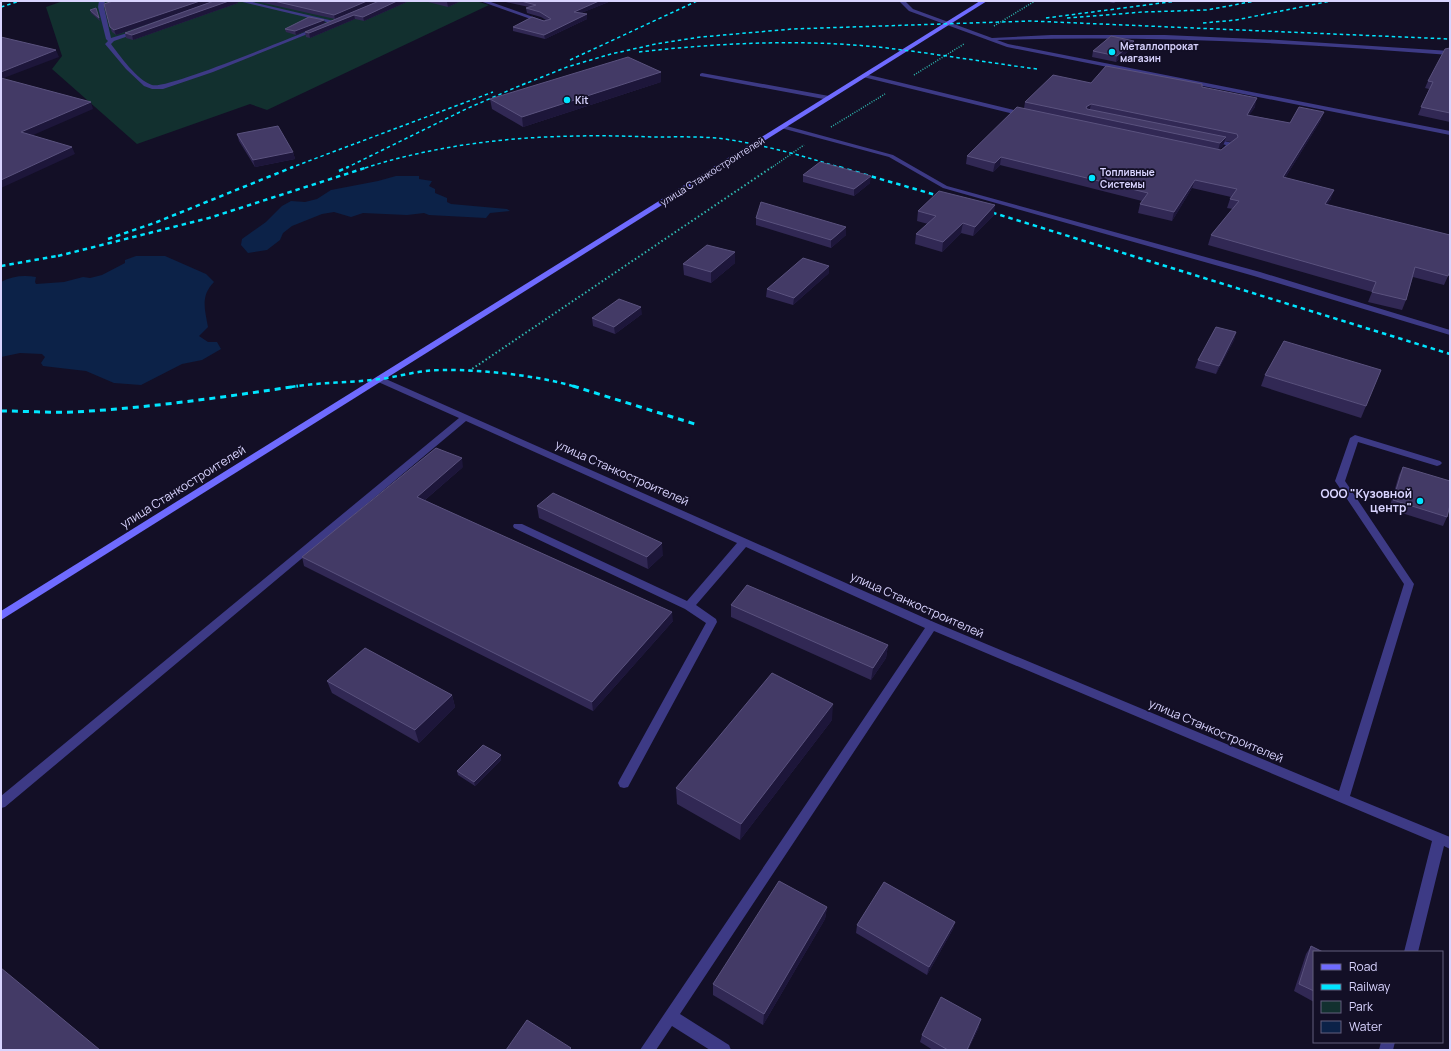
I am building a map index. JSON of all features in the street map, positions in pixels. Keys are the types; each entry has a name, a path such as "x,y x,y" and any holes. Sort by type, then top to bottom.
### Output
{"main road":[{"name":"улица Станкостроителей","path":"1,616 984,1"}],"street":[{"path":"102,1 101,7 109,39 112,40"},
{"path":"241,1 336,22"},
{"path":"483,1 547,23"},
{"path":"902,1 911,10 1007,45 1450,133"},
{"path":"144,30 112,40 108,44 125,65 150,87 163,87 211,71 343,19"},
{"path":"988,38 1070,35 1313,42 1450,52"},
{"path":"702,74 829,98"},
{"path":"865,76 1032,116"},
{"path":"783,127 891,156 945,187 1257,274 1450,333"},
{"path":"1201,138 1231,144 1219,154"},
{"name":"улица Станкостроителей","path":"379,379 932,626 1445,841"},
{"path":"1,803 465,418"},
{"path":"1343,798 1409,584 1340,481 1355,438 1437,463"},
{"path":"518,526 689,606 712,622 624,783"},
{"path":"689,606 744,542"},
{"path":"648,1050 932,626"},
{"path":"1411,951 1445,841"},
{"path":"670,1016 724,1050"}],"path":[{"path":"468,372 817,136 1035,1"}],"green space":[{"path":"63,1 476,1 489,5 267,110 250,104 137,144 52,69 62,56 46,7"}],"water":[{"path":"396,176 419,176 419,179 432,181 429,186 435,189 435,193 447,198 447,202 451,204 507,209 510,211 490,213 486,218 429,215 424,213 407,215 363,213 351,217 334,212 322,214 292,226 283,233 280,240 267,250 248,253 241,245 242,239 266,222 282,206 291,201 305,202 317,199 331,190"},
{"path":"136,256 165,256 206,274 214,282 205,298 208,327 199,336 208,342 217,342 221,349 202,360 182,364 141,385 114,383 86,371 43,366 41,363 45,357 42,354 20,353 1,357 1,282 9,278 23,276 36,277 36,284 64,282 83,277 90,278 102,275 125,263 125,260"}],"building":[{"path":"113,1 200,1 114,30 110,27 104,4"},
{"path":"214,1 229,1 132,35 125,33"},
{"path":"274,1 367,1 334,15"},
{"path":"379,1 397,1 363,17 354,15 309,33 305,32"},
{"path":"521,1 599,1 574,12 587,14 544,35 513,27 532,17 544,21 551,19 540,12 526,8 536,5"},
{"path":"96,8 99,18 90,10"},
{"path":"309,17 324,20 295,31 285,29"},
{"path":"1111,36 1134,41 1117,56 1093,51"},
{"path":"1,37 56,50 1,72"},
{"path":"1450,48 1450,113 1421,107 1433,82 1428,81 1445,49"},
{"path":"628,57 661,72 522,117 490,99"},
{"path":"1106,66 1202,84 1202,87 1257,98 1247,115 1290,123 1299,107 1324,112 1283,177 1334,190 1325,204 1450,235 1450,271 1448,276 1415,267 1406,300 1372,292 1376,282 1211,235 1239,201 1230,199 1237,189 1195,180 1174,212 1140,204 1148,193 1001,157 995,163 967,156 1017,107 1221,150 1238,137 1237,134 1091,104 1086,107 1087,109 1226,137 1220,143 1025,102 1053,75 1091,83"},
{"path":"1,78 91,102 21,132 72,147 1,180"},
{"path":"278,126 293,152 253,160 237,134"},
{"path":"820,162 871,176 854,189 803,175"},
{"path":"939,191 995,205 975,227 963,223 943,242 916,234 936,216 918,211"},
{"path":"761,202 846,227 831,240 756,218"},
{"path":"707,245 735,252 711,272 683,264"},
{"path":"803,258 829,266 794,298 767,289"},
{"path":"619,299 641,307 614,327 592,318"},
{"path":"1216,327 1236,332 1219,366 1198,360"},
{"path":"1284,341 1381,370 1366,406 1265,375"},
{"path":"436,448 462,458 417,497 672,612 592,702 302,557"},
{"name":"ООО \"Кузовной центр\"","path":"1403,467 1450,481 1450,505 1447,517 1393,500"},
{"path":"553,493 662,543 647,557 537,506"},
{"path":"747,585 888,645 873,668 731,605"},
{"path":"365,648 452,695 415,730 327,681"},
{"path":"772,673 833,704 741,824 676,788"},
{"path":"483,745 501,755 474,782 457,771"},
{"path":"779,881 827,907 764,1014 713,984"},
{"path":"884,882 955,922 929,967 857,925"},
{"path":"1311,946 1321,951 1313,951 1313,991 1299,984"},
{"path":"1,968 100,1050 1,1050"},
{"path":"941,997 981,1019 967,1050 948,1050 922,1035"},
{"path":"527,1020 571,1048 569,1050 506,1050"}],"railway":[{"path":"1,7 20,1"},
{"path":"570,60 697,1"},
{"path":"1046,18 1177,1"},
{"path":"1067,18 1143,12 1207,10 1255,1"},
{"path":"1203,23 1236,20 1331,1"},
{"path":"522,85 567,67 611,54 656,44 701,37 792,29 1031,21 1450,39"},
{"path":"639,52 728,44 818,43 878,47 1037,69"},
{"path":"346,168 466,109 526,83"},
{"path":"290,168 493,92"},
{"path":"365,168 435,150 471,144 543,137 580,136 698,137 725,139 784,151 842,168"},
{"path":"108,239 157,222 293,167"},
{"path":"339,171 348,167"},
{"path":"62,255 209,218 368,167"},
{"path":"839,167 946,198"},
{"path":"984,210 1450,354"},
{"path":"1,266 62,255"},
{"path":"58,256 62,255"},
{"path":"291,387 369,380 425,371 441,370 501,373 542,379 576,387"},
{"path":"291,387 298,386"},
{"path":"573,386 698,425"},
{"path":"1,411 65,412 130,408 186,402 291,387"}],"place":[{"name":"Металлопрокат магазин","path":"1112,52"},
{"name":"Kit","path":"567,100"},
{"name":"Топливные Системы","path":"1092,178"},
{"name":"ООО \"Кузовной центр\"","path":"1420,501"}]}
